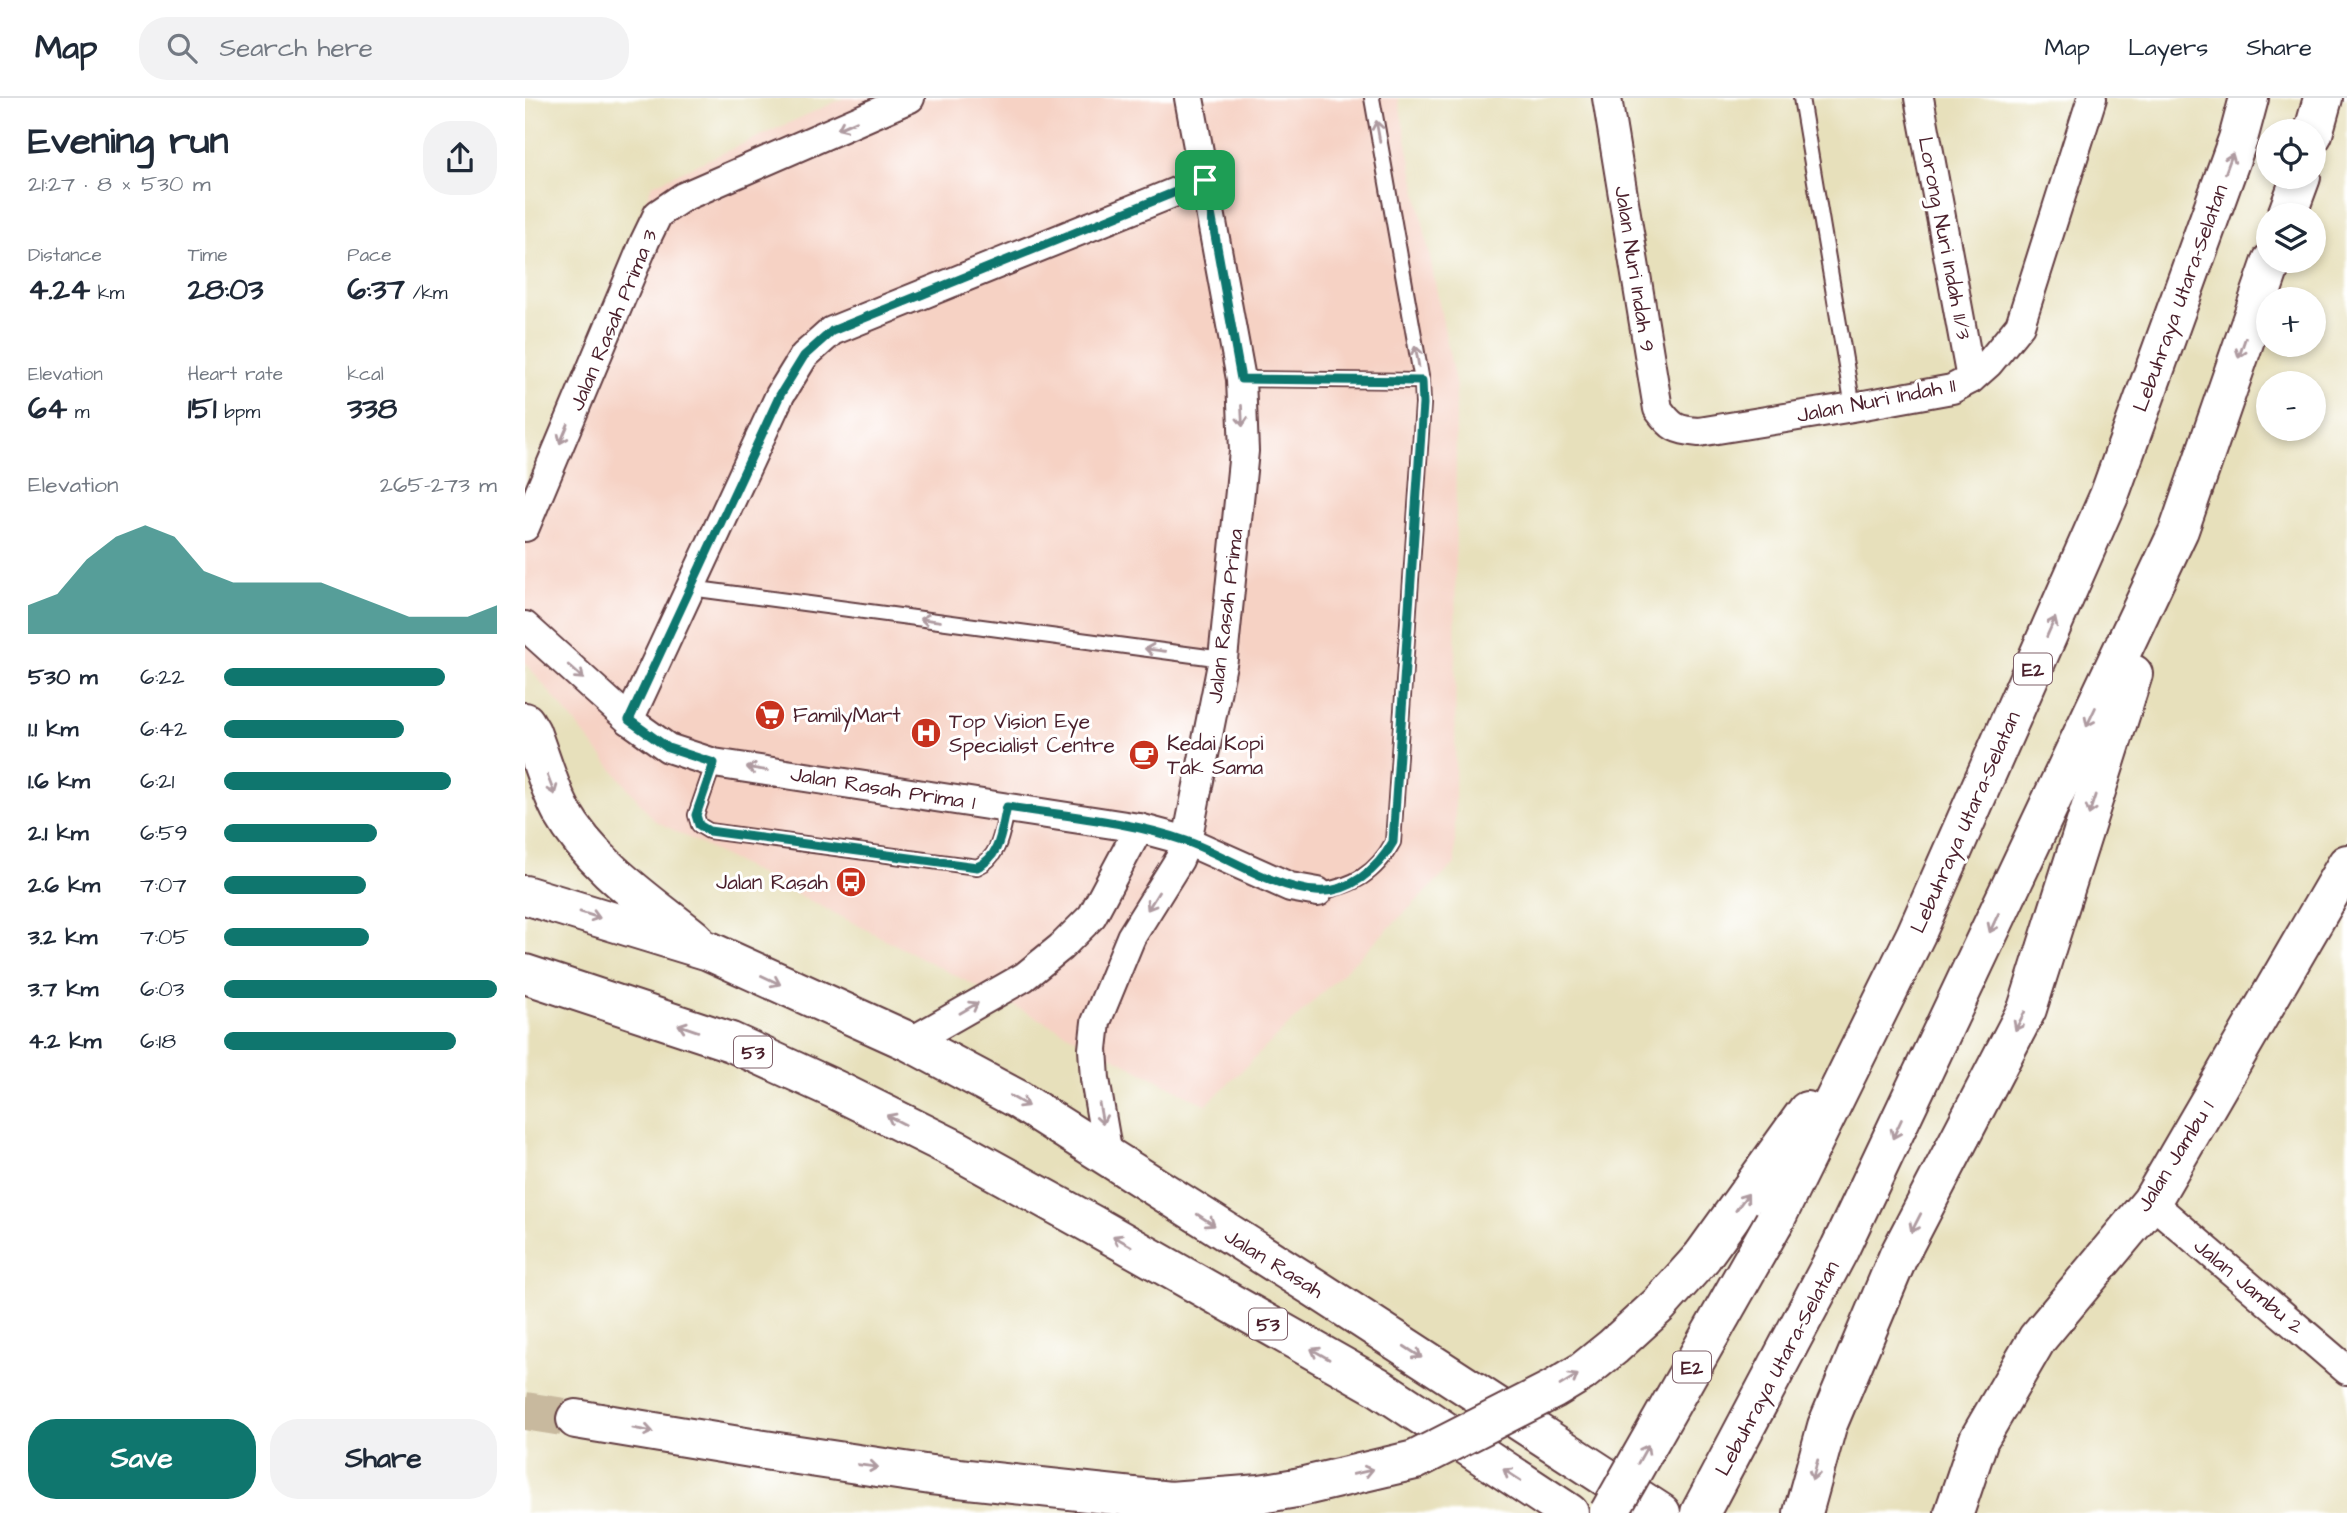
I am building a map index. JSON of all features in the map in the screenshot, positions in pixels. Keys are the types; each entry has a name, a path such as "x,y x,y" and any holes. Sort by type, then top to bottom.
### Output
{"main road":[{"name":"Lebuhraya Utara–Selatan","path":"1609,1513 1774,1222 1916,934 2109,496 2238,139 2249,98"},
{"path":"2317,119 2323,98"},
{"name":"Lebuhraya Utara–Selatan","path":"1700,1513 1840,1248 2179,530 2268,273"},
{"path":"1803,1513 1827,1426 1898,1257 2027,1009 2179,530"},
{"path":"525,722 562,811 574,830 618,877 709,951"},
{"name":"Jalan Jambu 1","path":"1954,1513 1979,1439 2036,1339 2151,1202 2344,878"},
{"name":"Jalan Rasah","path":"525,895 709,951 910,1042 1017,1099 1108,1155 1661,1513"},
{"path":"576,1419 931,1475 1170,1501 1260,1494 1296,1488 1415,1460 1500,1418 1582,1372 1659,1305 1702,1257 1796,1129 1916,934"},
{"name":"53","path":"530,972 731,1042 834,1088 957,1150 1377,1386 1569,1513"}],"street":[{"name":"Jalan Rasah Prima 3","path":"525,527 658,214 683,197 910,98"},
{"name":"Jalan Rasah Prima","path":"1108,1155 1095,1079 1093,1049 1096,1022 1131,937 1179,860 1187,841 1223,659 1244,451 1241,379 1189,98"},
{"name":"Jalan Nuri Indah 9","path":"1607,98 1658,409 1669,424 1680,431"},
{"name":"Lorong Nuri Indah 11/3","path":"1919,98 1971,379"},
{"name":"Jalan Nuri Indah 11","path":"1680,431 1699,432 1853,407 1952,389 1971,379 1989,363 2020,325 2091,98"},
{"path":"525,626 629,720 780,395 804,356 832,331 1205,180"},
{"name":"Jalan Rasah Prima 1","path":"629,720 668,748 714,763 1139,828 1187,841 1290,887 1318,892"},
{"path":"910,1042 1024,977 1061,947 1093,916 1139,828"},
{"name":"Jalan Jambu 2","path":"2151,1202 2347,1370"}],"lane":[{"path":"1318,892 1344,887 1370,873 1385,857 1393,842 1423,404 1422,381 1372,98"},
{"path":"1801,98 1853,407"},
{"path":"1241,379 1422,381"},
{"path":"690,588 1223,659"},
{"path":"714,763 696,815 699,825 709,831 977,867 988,863 995,855 1007,807"}],"shaded area":[{"path":"844,98 1398,98 1456,387 1455,864 1206,1105 654,820 525,662 525,497 652,185"}],"tunnel":[{"path":"525,1411 576,1419"}],"place":[{"name":"FamilyMart","path":"770,715"},
{"name":"Top Vision Eye Specialist Centre","path":"926,733"},
{"name":"Kedai Kopi Tak Sama","path":"1144,755"},
{"name":"Jalan Rasah","path":"851,882"}],"route":[{"path":"1205,180 1241,379 1422,381 1423,404 1393,842 1385,857 1370,873 1344,887 1318,892 1290,887 1187,841 1139,828 1007,807 995,855 988,863 977,867 709,831 699,825 696,815 698,806 714,763 668,748 629,720 780,395 804,356 832,331 1205,180"}]}
